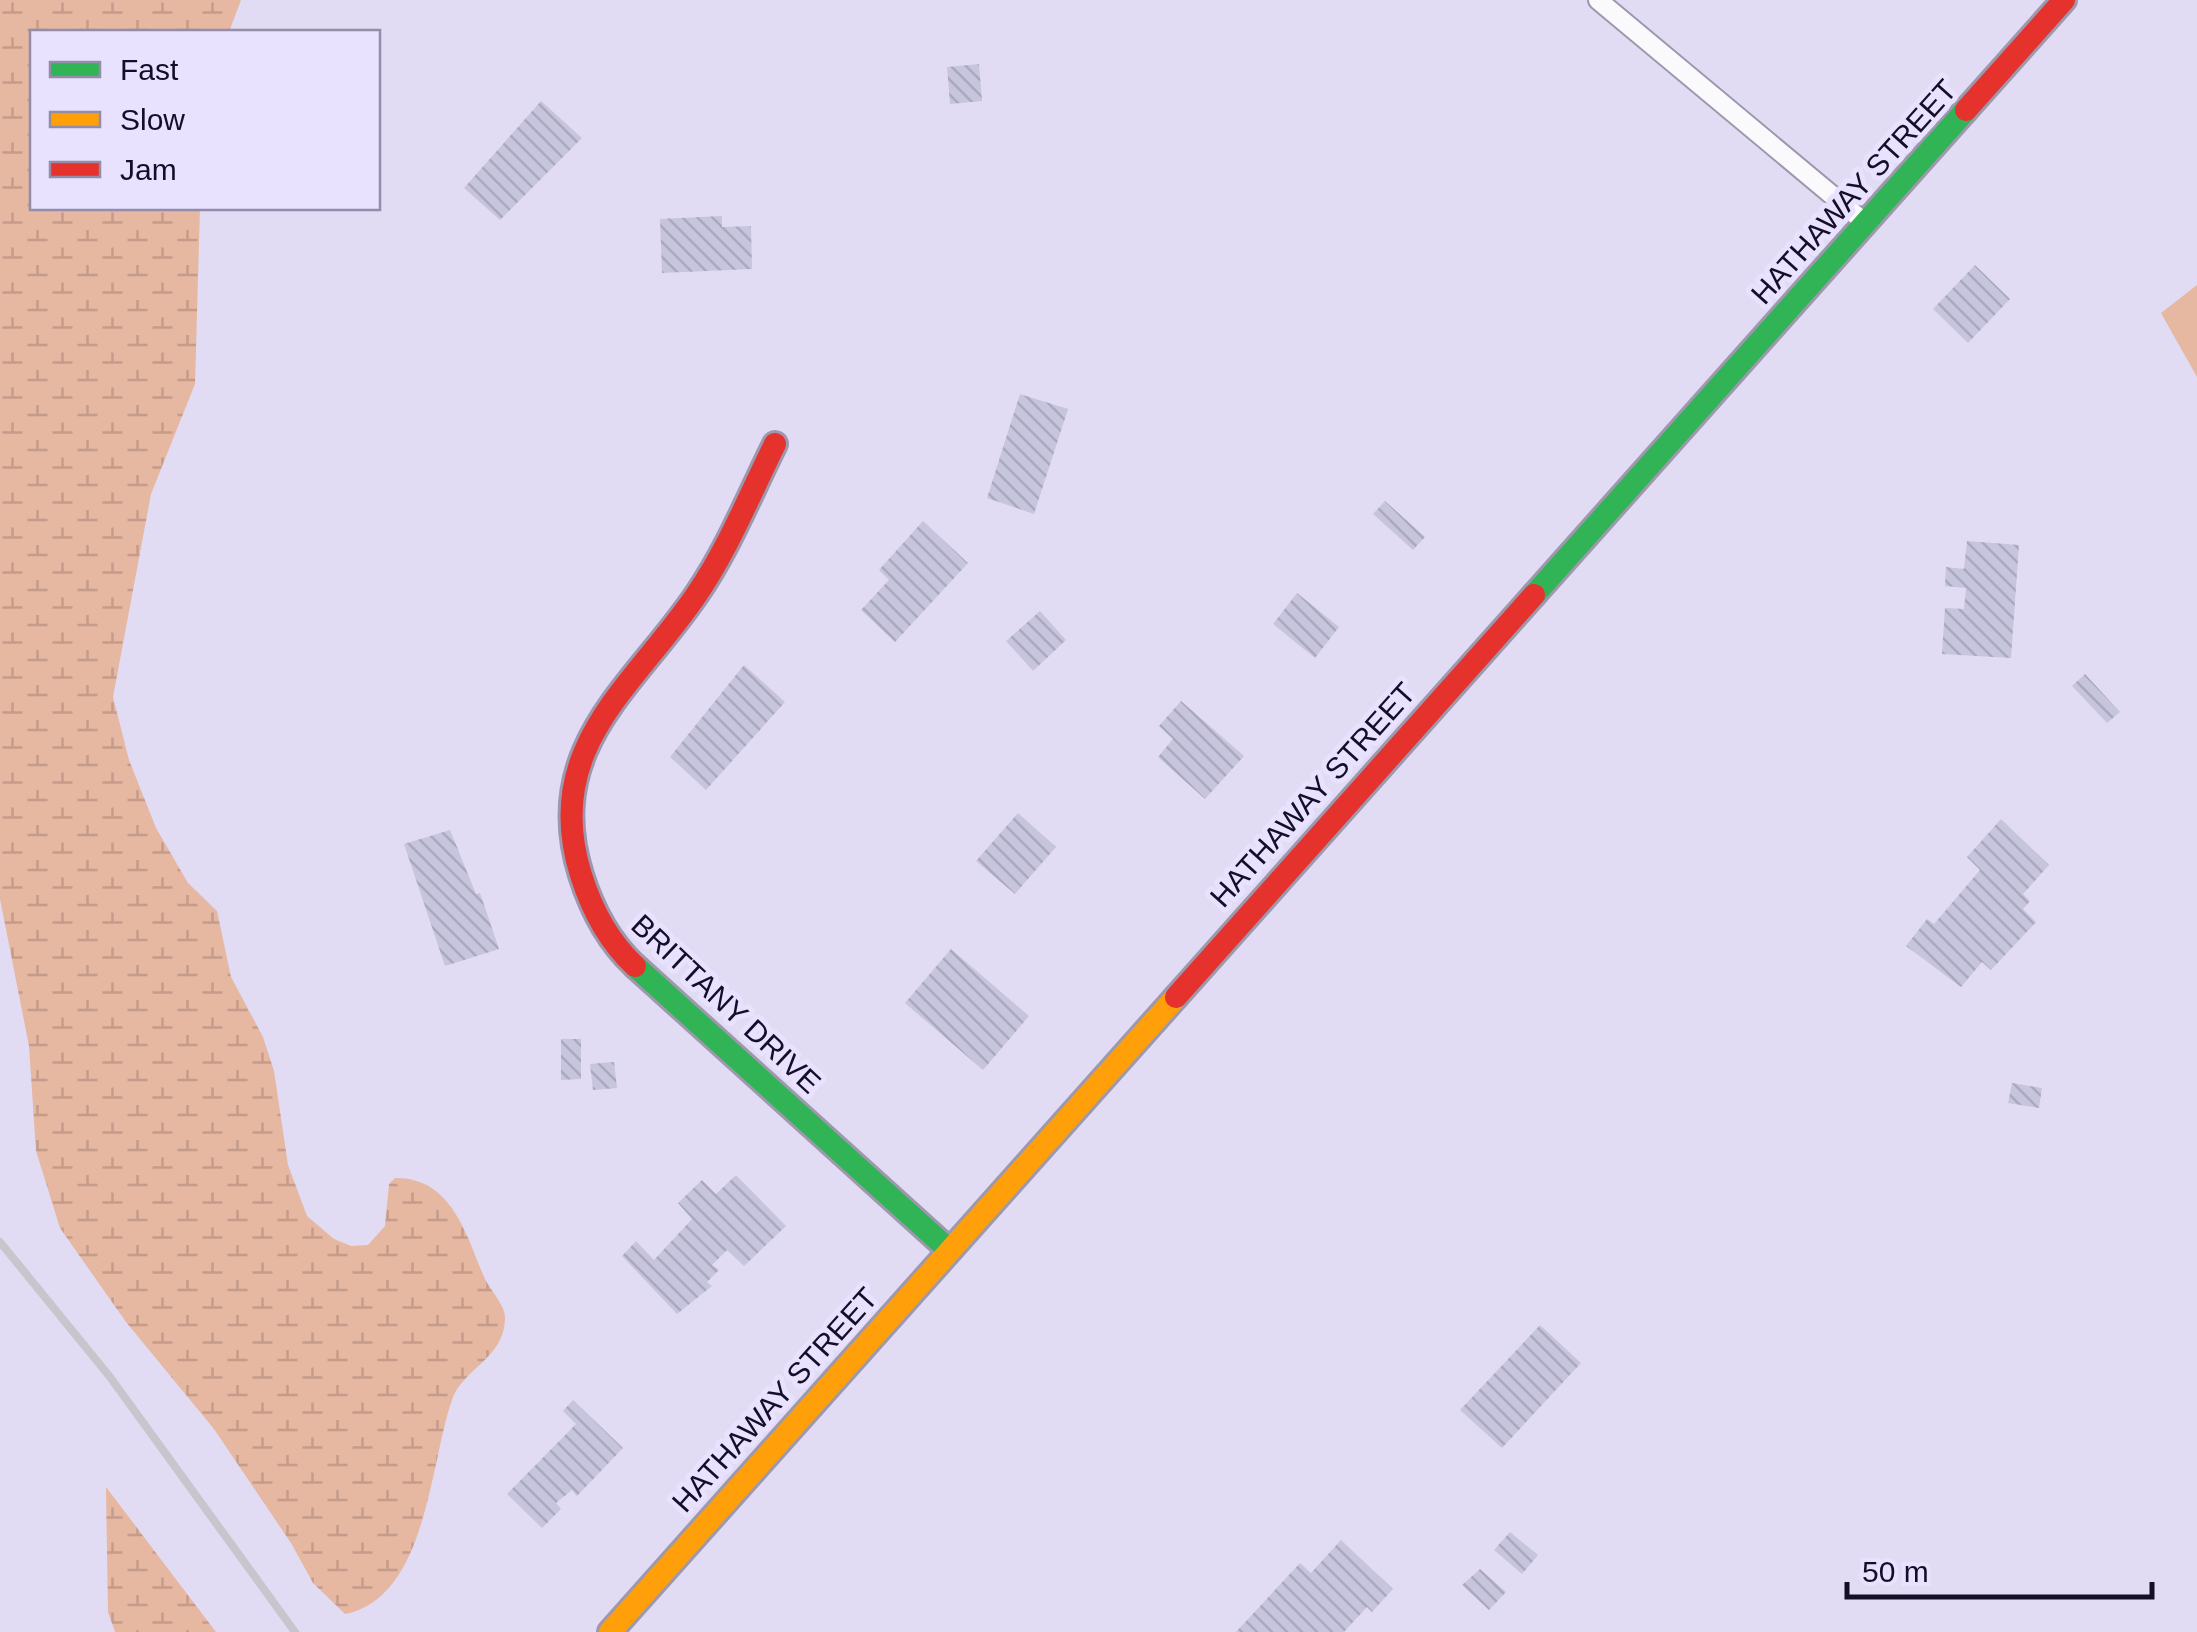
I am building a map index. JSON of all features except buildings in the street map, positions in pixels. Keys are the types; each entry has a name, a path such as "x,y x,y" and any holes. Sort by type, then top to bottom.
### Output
{"street":[{"name":"HATHAWAY STREET","path":"610,1632 2064,0"},
{"name":"BRITTANY DRIVE","path":"775,444 695,598 604,710 582,752 571,801 573,857 590,909 617,949 950,1250"}],"lane":[{"path":"1598,0 1867,224"}],"green space":[{"path":"0,0 241,0 230,30 30,30 30,210 200,210 195,384 151,494 113,697 129,760 156,828 188,883 217,911 231,977 263,1037 274,1071 288,1165 307,1216 334,1239 351,1246 368,1245 385,1226 389,1184 395,1178 415,1180 431,1188 455,1213 505,1314 498,1344 464,1380 452,1400 421,1524 409,1556 393,1583 372,1603 345,1614 313,1583 291,1543 214,1429 126,1322 60,1228 36,1151 29,1046 0,899"},
{"path":"2197,285 2197,377 2161,313"},
{"path":"106,1487 216,1632 115,1632 108,1612"}],"railway":[{"path":"0,1242 110,1377 295,1632"}],"traffic: fast":[{"path":"1534,595 1966,110"},
{"path":"635,966 949,1250"}],"traffic: slow":[{"path":"610,1632 1176,997"}],"traffic: jam":[{"path":"1966,110 2064,0"},
{"path":"635,966 609,935 585,888 572,830 573,790 600,721 709,576 775,444"},
{"path":"1176,997 1534,595"}]}
